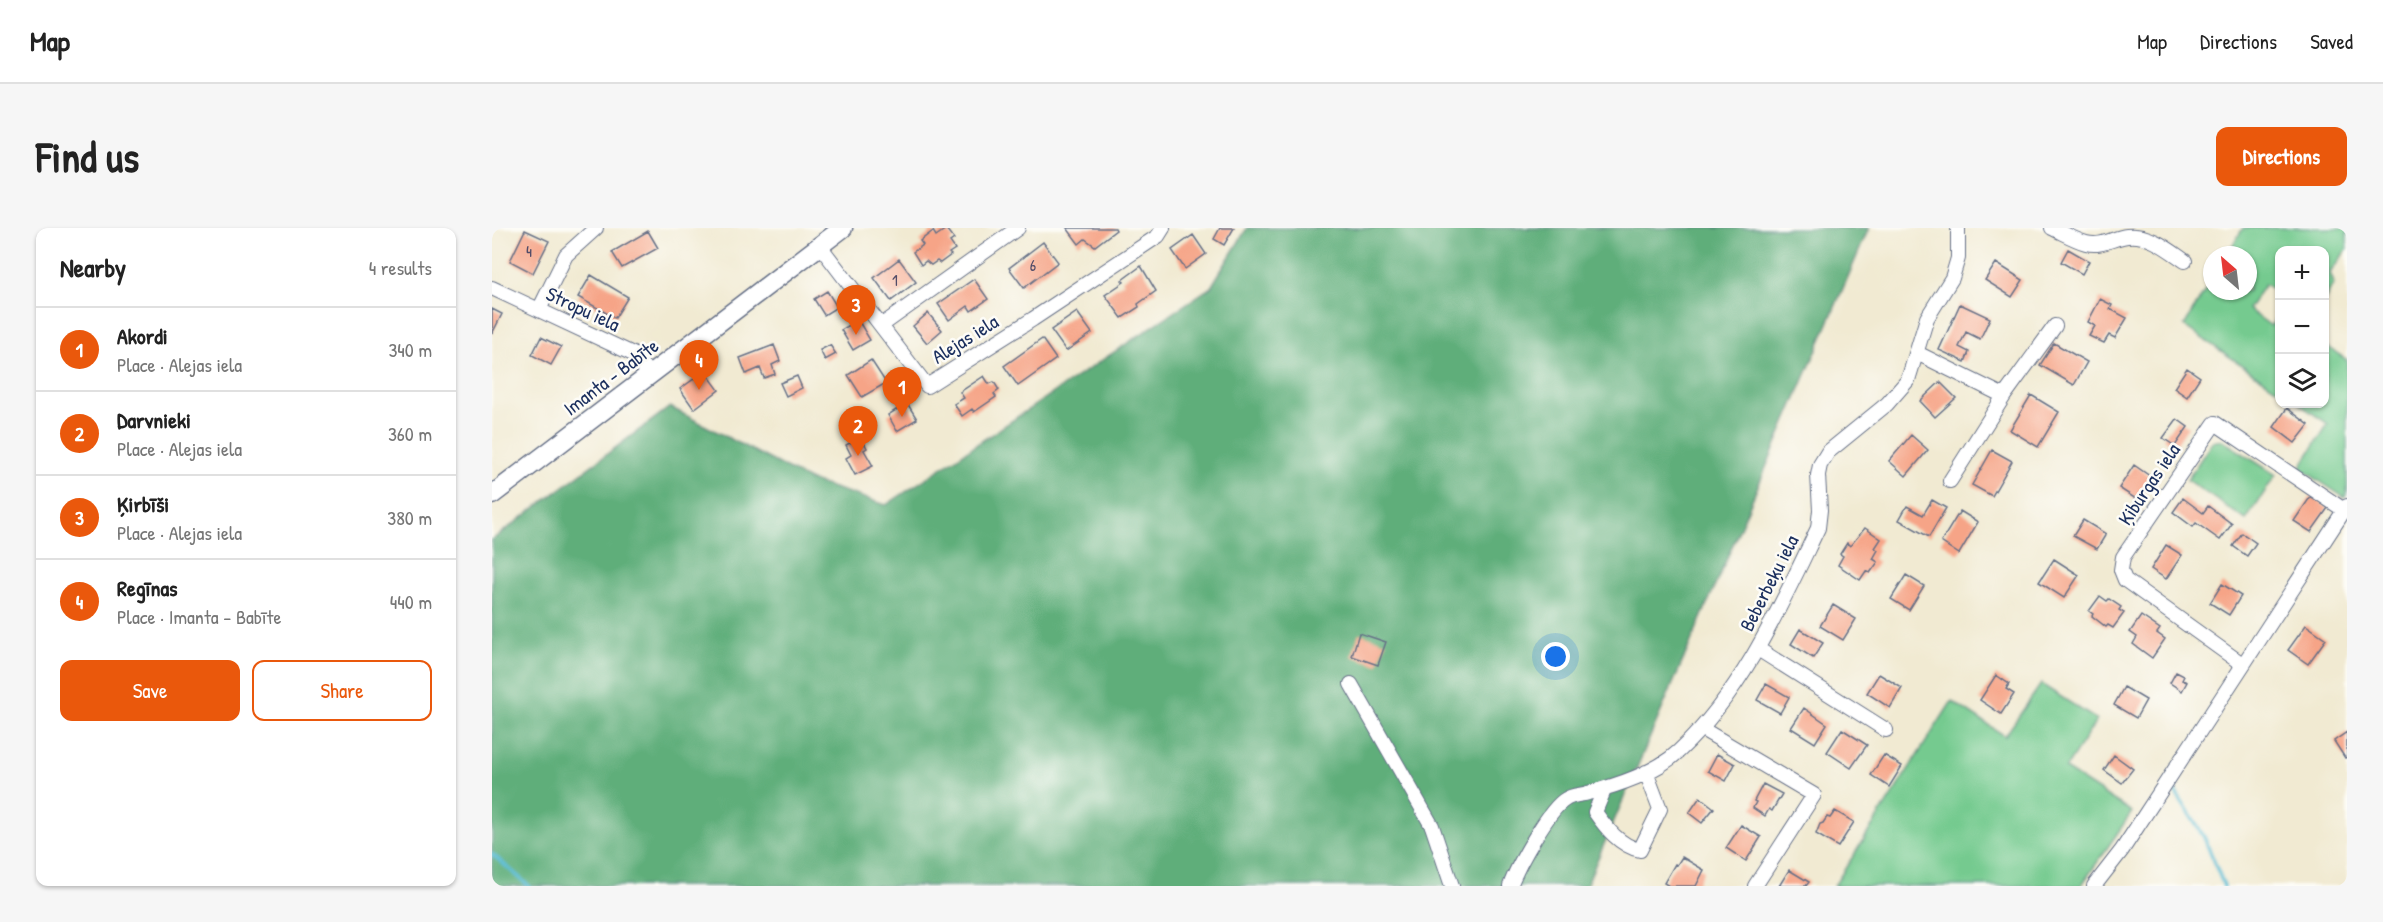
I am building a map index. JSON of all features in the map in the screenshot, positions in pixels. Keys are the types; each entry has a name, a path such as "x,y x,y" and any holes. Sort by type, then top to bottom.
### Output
{"main road":[{"name":"Imanta - Babīte","path":"492,495 843,228"}],"street":[{"path":"539,310 566,255 596,228"},
{"path":"820,246 882,325 1018,228"},
{"name":"Alejas iela","path":"882,325 927,386 1139,249 1158,236 1162,228"},
{"name":"Beberbeķu iela","path":"1510,886 1532,843 1556,808 1567,798 1605,788 1646,772 1676,754 1702,729 1725,700 1758,649 1818,528 1820,465 1828,452 1887,404 1908,380 1927,318 1952,278 1958,258 1958,228"},
{"path":"2052,228 2086,243 2104,244 2126,236 2139,236 2159,243 2186,261"},
{"name":"Stropu iela","path":"492,288 633,354 650,375"},
{"path":"1950,481 2004,396 2055,326"},
{"path":"1917,353 2004,396"},
{"name":"Ķiburgas iela","path":"2094,886 2122,850 2346,508 2215,423 2123,557 2121,570 2126,580 2242,664"},
{"path":"1758,649 1886,730"},
{"path":"1351,684 1432,826 1452,886"},
{"path":"1702,729 1814,795 1755,886"},
{"path":"1605,788 1595,812 1618,840 1633,849 1640,850 1659,809 1646,772"}],"green space":[{"path":"1247,228 1869,228 1586,886 492,886 492,540 670,407 809,480 886,505 1211,287"},
{"path":"2243,228 2347,228 2347,249 2330,273 2334,283 2329,292 2329,246 2275,246 2275,290 2265,284 2257,296 2257,246 2232,246"},
{"path":"2203,294 2203,300 2254,300 2248,309 2271,326 2275,320 2275,387 2184,326"},
{"path":"2329,348 2347,360 2347,495 2345,498 2300,468 2328,424 2305,408 2329,408"},
{"path":"2222,440 2276,475 2246,520 2187,480 2212,442"},
{"path":"2041,684 2097,720 2065,769 2132,812 2081,886 1834,886 1952,701 2005,736"}],"building":[{"path":"1067,228 1115,228 1116,230 1095,246 1085,239 1079,244"},
{"path":"1220,228 1234,228 1224,245 1214,239"},
{"path":"946,229 954,239 950,242 955,249 949,253 951,255 940,263 937,261 931,265 926,261 921,265 913,252 923,245 920,241 933,231 936,236"},
{"path":"525,230 549,241 533,273 510,261"},
{"path":"648,231 658,248 622,268 612,252"},
{"path":"1193,235 1206,254 1185,269 1172,250"},
{"path":"1043,242 1058,262 1024,288 1009,268"},
{"path":"2068,249 2089,261 2082,274 2061,262"},
{"path":"899,259 916,282 891,301 874,278"},
{"path":"1996,263 2023,280 2012,297 1985,280"},
{"path":"1141,266 1156,291 1138,304 1139,307 1122,318 1105,295"},
{"path":"591,275 628,297 615,318 578,297"},
{"path":"974,279 988,299 971,311 968,306 949,320 938,304"},
{"path":"827,291 837,307 824,315 814,299"},
{"path":"2100,299 2112,305 2110,309 2127,318 2115,338 2109,335 2104,343 2089,336 2095,326 2088,322"},
{"path":"1960,304 1990,318 1980,339 1966,332 1959,347 1969,352 1965,362 1939,350"},
{"path":"492,309 502,314 492,334"},
{"path":"1077,312 1092,333 1066,351 1051,330"},
{"path":"928,313 942,330 927,343 913,326"},
{"path":"858,320 870,340 853,350 841,330"},
{"path":"541,337 561,347 551,365 532,355"},
{"path":"1042,339 1056,359 1018,386 1004,366"},
{"path":"2054,343 2087,362 2074,385 2040,365"},
{"path":"774,345 780,361 772,365 775,374 764,378 760,368 746,374 740,358"},
{"path":"830,345 836,354 825,360 820,350"},
{"path":"871,360 886,383 862,397 848,375"},
{"path":"2187,368 2200,377 2187,397 2174,388"},
{"path":"705,371 719,390 694,409 680,389"},
{"path":"797,376 802,388 786,396 780,383"},
{"path":"984,376 989,384 994,382 999,390 994,394 996,397 974,412 972,409 962,416 954,404 964,398 960,392"},
{"path":"1940,382 1956,398 1935,417 1920,401"},
{"path":"2031,395 2059,412 2038,447 2010,430"},
{"path":"907,403 917,419 897,431 888,415"},
{"path":"2287,408 2309,425 2295,443 2274,427"},
{"path":"2177,419 2188,427 2175,446 2163,438"},
{"path":"1911,435 1928,450 1906,476 1889,461"},
{"path":"861,437 867,448 864,450 873,466 855,475 846,458 851,455 846,445"},
{"path":"1992,450 2012,461 1992,496 1972,485"},
{"path":"2134,465 2154,479 2139,501 2119,488"},
{"path":"2311,496 2328,508 2311,532 2294,521"},
{"path":"2183,498 2203,513 2208,506 2232,524 2220,540 2196,523 2193,527 2173,512"},
{"path":"1932,500 1946,508 1929,537 1899,520 1907,506 1923,515"},
{"path":"1960,511 1978,522 1959,554 1941,542"},
{"path":"2083,520 2106,534 2097,549 2073,536"},
{"path":"1865,528 1881,539 1875,548 1878,550 1873,559 1878,562 1870,573 1866,571 1860,580 1838,565 1843,556 1840,554 1847,543 1850,546"},
{"path":"2242,533 2256,543 2247,556 2233,546"},
{"path":"2166,545 2182,555 2166,579 2151,569"},
{"path":"2054,559 2079,575 2064,598 2039,582"},
{"path":"1906,575 1924,586 1909,610 1891,599"},
{"path":"2222,584 2241,596 2229,615 2210,603"},
{"path":"2100,596 2121,607 2119,610 2124,613 2113,628 2108,625 2106,627 2089,611"},
{"path":"1833,605 1856,619 1843,640 1820,626"},
{"path":"2141,616 2160,629 2157,633 2165,639 2152,658 2133,644 2137,637 2130,632"},
{"path":"2306,625 2326,639 2308,664 2288,650"},
{"path":"1800,629 1823,643 1813,658 1791,644"},
{"path":"1359,633 1386,642 1378,665 1352,656"},
{"path":"2176,672 2184,676 2182,680 2187,682 2182,691 2170,683"},
{"path":"1879,674 1902,688 1890,708 1867,693"},
{"path":"1996,675 2009,684 2006,689 2014,694 2001,714 1980,700"},
{"path":"1766,684 1789,697 1780,713 1757,700"},
{"path":"2124,687 2146,700 2136,718 2114,705"},
{"path":"1804,708 1827,724 1815,743 1791,728"},
{"path":"1842,729 1867,745 1851,768 1827,752"},
{"path":"2347,732 2347,757 2345,758 2334,741"},
{"path":"1717,754 1735,764 1726,781 1708,771"},
{"path":"1884,755 1902,766 1889,787 1871,775"},
{"path":"2114,755 2133,769 2122,783 2104,770"},
{"path":"1763,784 1782,794 1772,811 1769,809 1765,816 1753,808"},
{"path":"1700,797 1714,808 1702,823 1689,813"},
{"path":"1835,811 1854,822 1838,847 1816,834 1820,824 1827,817 1830,818"},
{"path":"1741,825 1761,837 1746,861 1726,848"},
{"path":"1682,857 1704,870 1696,886 1669,886 1664,883"},
{"path":"1789,870 1809,882 1806,886 1779,886"}],"waterway":[{"path":"2171,785 2204,837 2224,886"},
{"path":"492,854 529,886"}],"place":[{"name":"Ķirbīši","path":"856,335"},
{"name":"Regīnas","path":"699,390"},
{"name":"Akordi","path":"902,417"},
{"name":"Darvnieki","path":"858,456"}]}
